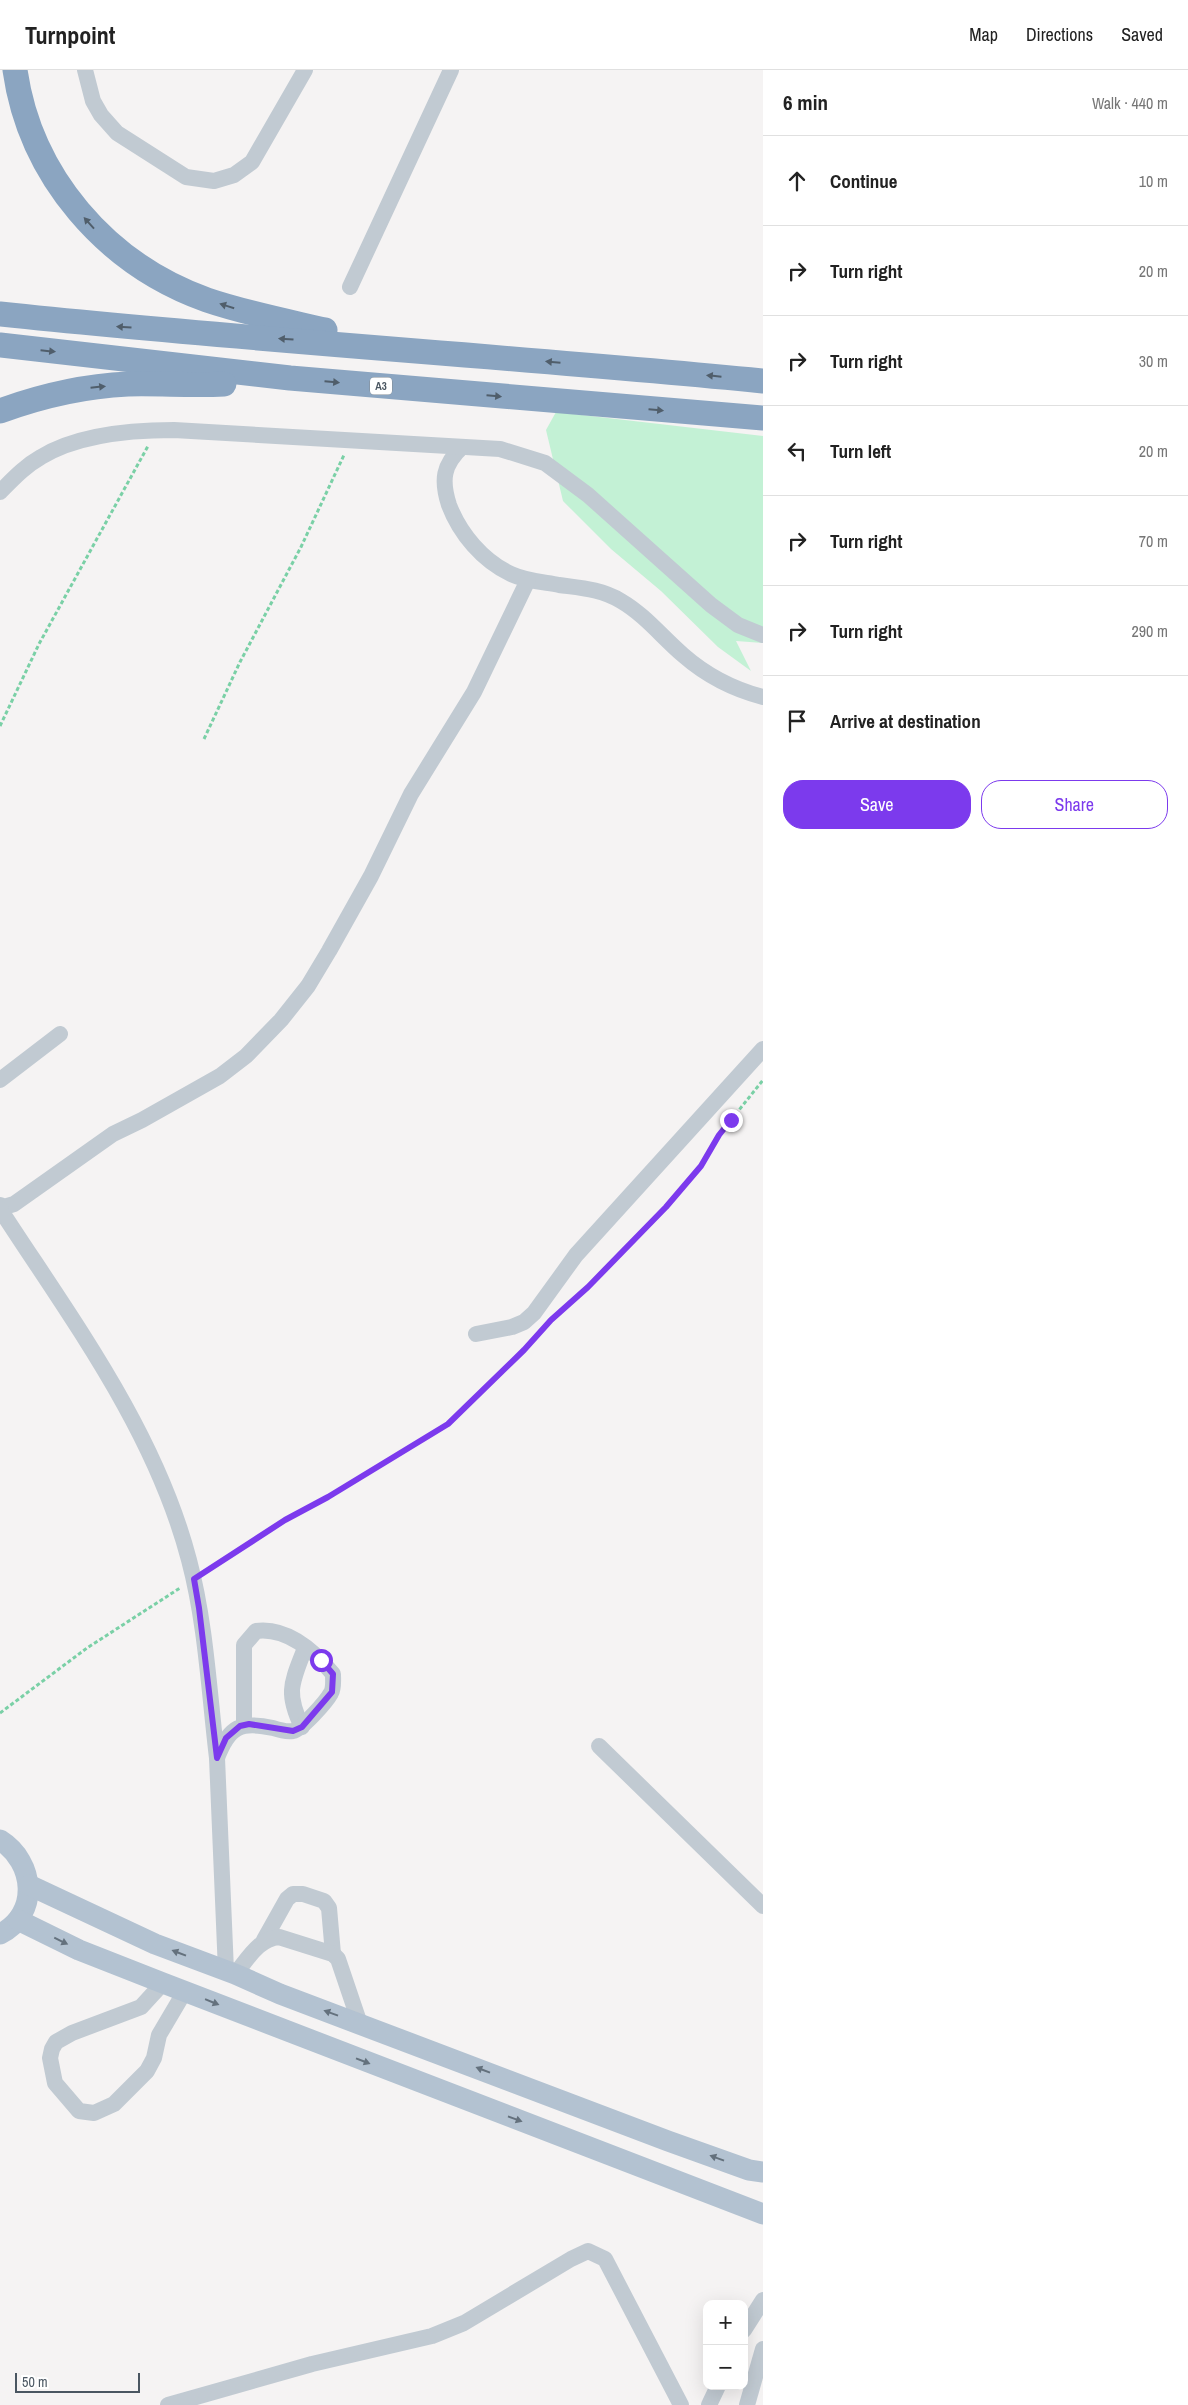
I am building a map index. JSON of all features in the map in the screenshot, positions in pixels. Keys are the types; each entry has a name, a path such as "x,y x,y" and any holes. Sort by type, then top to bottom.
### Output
{"highway":[{"path":"15,70 23,113 37,150 54,180 96,230 152,274 206,300 238,310 410,349"},
{"path":"0,314 111,326 410,349 763,381"},
{"name":"A3","path":"0,346 290,378 763,418"},
{"path":"0,411 46,396 89,388 127,384 210,385 290,378"}],"main road":[{"path":"0,1840 20,1858 29,1885 26,1903 18,1920 0,1934"},
{"path":"29,1885 155,1944 280,1994 668,2141 749,2170 763,2172"},
{"path":"18,1920 79,1950 162,1983 763,2214"}],"street":[{"path":"85,70 94,101 101,115 117,133 186,177 205,181 224,179 234,175 252,162 305,70"},
{"path":"350,287 451,70"},
{"path":"0,492 29,465 56,450 110,435 156,430 500,449 545,463 588,495 711,605 738,625 763,635"},
{"path":"462,447 447,465 445,475 446,494 455,518 470,541 485,558 511,574 528,580 592,589 606,593 633,609 682,654 712,677 742,692 763,697"},
{"path":"0,1205 4,1207 14,1204 113,1134 142,1120 220,1076 246,1056 281,1020 308,986 329,951 371,876 411,794 474,692 528,580"},
{"path":"0,1080 60,1034"},
{"path":"476,1334 512,1327 524,1322 534,1314 576,1255 763,1049"},
{"path":"0,1209 115,1385 171,1503 194,1579 217,1758 230,1973"},
{"path":"217,1758 226,1738 234,1729 244,1725 260,1725 284,1731 293,1731 302,1727 332,1692 333,1674 321,1660 285,1634 265,1630 256,1631 244,1645 244,1725"},
{"path":"302,1727 291,1699 292,1683 305,1648"},
{"path":"599,1746 763,1906"},
{"path":"230,1973 264,1940 287,1899 293,1894 303,1894 324,1901 330,1908 333,1954"},
{"path":"264,1940 279,1937 333,1954 338,1959 360,2024"},
{"path":"162,1983 141,2007 72,2033 56,2042 50,2058 55,2083 79,2111 94,2114 114,2104 147,2071 154,2058 159,2035 184,1991"},
{"path":"168,2405 312,2364 432,2336 464,2323 571,2259 588,2251 605,2259 681,2405"},
{"path":"748,2324 763,2300"},
{"path":"747,2405 763,2349"},
{"path":"708,2405 716,2390"}],"path":[{"path":"0,726 39,644 135,473 156,430"},
{"path":"204,739 240,662 301,546 351,441"},
{"path":"0,1713 87,1648 285,1520 328,1497 448,1424 524,1350 551,1320 588,1287 666,1207 701,1166 719,1135 763,1080"}],"green space":[{"path":"556,412 763,436 763,643 736,641 751,671 718,647 661,591 611,549 563,501 546,430"}],"route":[{"path":"321,1660 333,1674 332,1692 302,1727 293,1731 284,1731 260,1725 249,1724 240,1726 234,1729 226,1738 217,1758 194,1579 285,1520 328,1497 448,1424 485,1390 551,1320 588,1287 681,1191 701,1166 719,1135 731,1120"}]}
